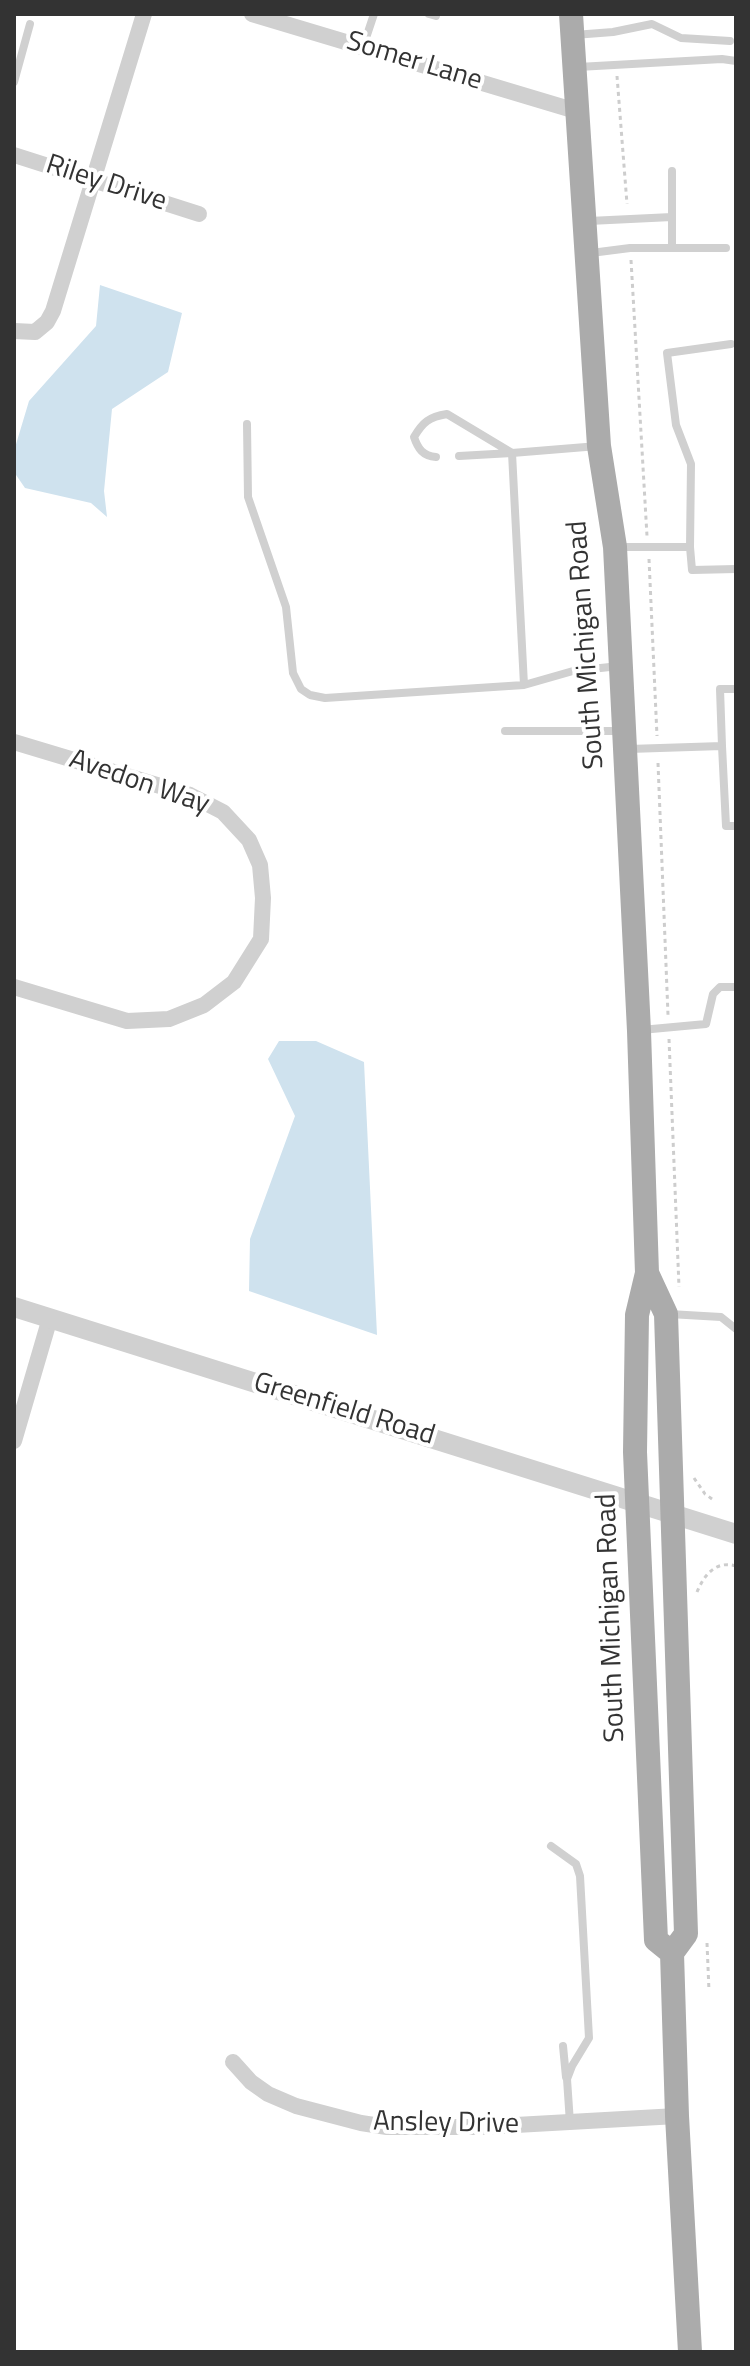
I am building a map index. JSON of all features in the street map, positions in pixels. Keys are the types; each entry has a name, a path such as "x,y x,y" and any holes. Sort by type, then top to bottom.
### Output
{"main road":[{"name":"South Michigan Road","path":"572,25 599,446 615,547 639,1031 647,1273 637,1315 637,1502 656,1940 672,1953"},
{"name":"South Michigan Road","path":"647,1273 666,1314 674,1514 686,1934 672,1953 690,2352"}],"street":[{"path":"14,331 35,332 47,322 53,311 144,14"},
{"name":"Somer Lane","path":"252,14 576,111"},
{"name":"Riley Drive","path":"14,155 199,214"},
{"name":"Avedon Way","path":"14,742 190,795 223,812 249,840 260,865 263,898 261,939 234,982 204,1005 169,1019 127,1021 14,987"},
{"name":"Greenfield Road","path":"14,1307 736,1534"},
{"path":"14,1441 50,1318"},
{"name":"Ansley Drive","path":"233,2062 251,2082 268,2094 296,2106 361,2123 445,2129 677,2116"}],"lane":[{"path":"363,47 374,14"},
{"path":"429,14 436,14"},
{"path":"14,82 30,24"},
{"path":"572,25 613,32 652,24 681,38 730,41"},
{"path":"573,68 722,59 736,61"},
{"path":"672,171 672,247"},
{"path":"584,221 672,217"},
{"path":"586,254 630,248 726,248"},
{"path":"731,344 667,353 676,425 691,464 692,570 736,569"},
{"path":"436,457 418,449 414,437 421,425 431,417 447,414 512,453"},
{"path":"247,424 248,497 286,607 293,673 301,689 310,695 325,698 524,685 573,671 620,666"},
{"path":"459,456 599,446"},
{"path":"512,453 524,685"},
{"path":"615,547 690,547"},
{"path":"736,689 720,689 726,826 736,826"},
{"path":"505,731 722,746"},
{"path":"639,1031 706,1024 713,994 720,987 736,987"},
{"path":"666,1314 721,1317 736,1329"},
{"path":"551,1846 576,1864 580,1876 589,2038 567,2079"},
{"path":"563,2046 570,2123"}],"water":[{"path":"100,285 182,313 168,372 112,409 104,491 107,517 91,503 25,488 14,472 14,451 29,401 96,326"},
{"path":"279,1041 316,1041 364,1062 377,1335 249,1291 250,1239 295,1116 268,1059"}]}
